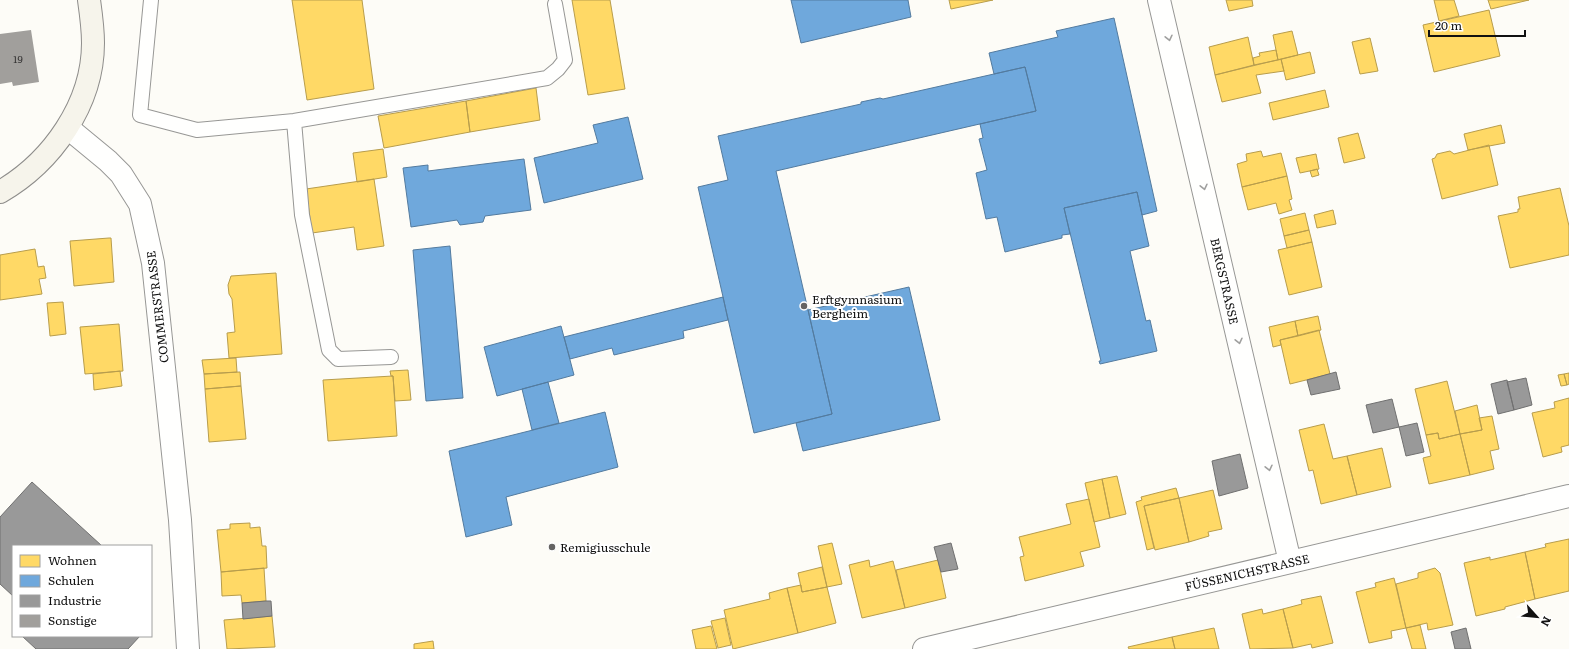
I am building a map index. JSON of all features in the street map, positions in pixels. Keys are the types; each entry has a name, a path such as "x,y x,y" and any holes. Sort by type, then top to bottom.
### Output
{"main road":[{"path":"0,192 18,180 44,159 68,128 81,100 90,67 93,43 90,0"}],"street":[{"name":"BERGSTRASSE","path":"1159,0 1290,562"},
{"name":"COMMERSTRASSE","path":"68,128 108,160 121,174 140,204 153,263 180,520 188,649"},
{"name":"FÜSSENICHSTRASSE","path":"931,648 1569,496"}],"lane":[{"path":"150,0 140,115 197,130 294,121 547,78 558,69 565,60 555,4"},
{"path":"294,121 302,215 329,350 338,359 391,357"}],"building: Wohnen":[{"path":"292,0 362,0 374,89 307,100"},
{"path":"572,0 610,0 625,89 588,95"},
{"path":"949,0 993,0 951,9"},
{"path":"1226,0 1252,0 1253,6 1229,11"},
{"path":"1434,0 1454,0 1459,16 1439,21"},
{"path":"1488,0 1529,0 1491,9"},
{"path":"1489,10 1500,56 1434,72 1423,25"},
{"path":"1292,31 1298,55 1278,60 1273,35"},
{"path":"1248,37 1254,65 1215,75 1209,47"},
{"path":"1370,38 1378,71 1360,74 1352,42"},
{"path":"1276,50 1278,60 1254,65 1253,58 1260,56 1259,53"},
{"path":"1310,52 1315,73 1286,80 1281,59"},
{"path":"1281,59 1284,71 1256,75 1261,93 1222,102 1215,75"},
{"path":"536,88 540,120 470,132 466,101"},
{"path":"1325,90 1329,107 1273,120 1269,103"},
{"path":"466,101 470,132 384,148 378,116"},
{"path":"1501,125 1505,143 1468,150 1464,134"},
{"path":"1358,133 1365,158 1344,163 1338,138"},
{"path":"1489,145 1498,185 1442,199 1432,159 1435,158 1437,154 1450,151 1454,154"},
{"path":"383,149 387,177 357,182 353,153"},
{"path":"1261,151 1263,157 1281,153 1287,176 1242,187 1237,164 1247,161 1246,154"},
{"path":"1316,154 1319,169 1300,173 1296,158"},
{"path":"1317,169 1319,175 1312,177 1310,171"},
{"path":"1287,176 1292,199 1289,200 1292,210 1279,214 1276,203 1248,210 1242,187"},
{"path":"374,179 384,246 357,250 354,227 312,233 306,189"},
{"path":"1560,188 1569,226 1569,255 1510,268 1498,216 1518,212 1518,209 1520,209 1518,197"},
{"path":"1333,210 1336,224 1317,228 1314,215"},
{"path":"1305,213 1309,230 1284,236 1280,219"},
{"path":"1309,230 1312,242 1287,248 1284,236"},
{"path":"111,238 114,282 74,286 70,241"},
{"path":"1312,242 1322,287 1289,295 1278,250"},
{"path":"35,249 38,267 44,266 46,278 39,279 42,294 0,300 0,255"},
{"path":"276,273 282,354 229,358 227,333 235,332 232,299 229,294 228,285 231,276"},
{"path":"63,302 66,334 50,336 47,303"},
{"path":"1318,316 1321,330 1298,336 1295,321"},
{"path":"1295,321 1298,336 1280,340 1281,345 1273,347 1269,327"},
{"path":"119,324 123,371 85,374 80,327"},
{"path":"1319,330 1330,374 1290,384 1280,340"},
{"path":"236,358 237,372 204,374 202,360"},
{"path":"408,370 411,400 395,401 393,376 391,376 390,371"},
{"path":"120,371 122,386 94,390 93,374"},
{"path":"240,372 241,386 205,389 204,374"},
{"path":"1569,373 1569,384 1567,385 1564,374"},
{"path":"1564,374 1567,385 1561,386 1558,375"},
{"path":"393,376 397,436 328,441 323,380"},
{"path":"1447,381 1460,434 1439,439 1438,433 1426,435 1415,389"},
{"path":"241,386 246,439 209,442 205,389"},
{"path":"1569,398 1569,445 1561,447 1562,452 1543,457 1532,413 1555,408 1554,402"},
{"path":"1477,405 1482,430 1460,434 1455,411"},
{"path":"1492,416 1499,449 1490,451 1494,469 1470,475 1460,434 1482,430 1479,418"},
{"path":"1324,424 1333,459 1347,456 1357,495 1321,504 1313,470 1309,471 1299,430"},
{"path":"1438,433 1439,439 1460,434 1470,475 1429,484 1423,458 1431,456 1426,435"},
{"path":"1382,448 1391,487 1357,495 1347,456"},
{"path":"1117,476 1126,514 1110,518 1102,479"},
{"path":"1102,479 1110,518 1094,522 1085,483"},
{"path":"1176,488 1179,498 1144,506 1154,548 1147,550 1136,502 1142,500 1141,497"},
{"path":"1213,490 1222,529 1208,532 1209,536 1189,542 1179,498"},
{"path":"1179,498 1189,542 1155,550 1144,506"},
{"path":"1089,499 1100,547 1080,552 1084,566 1025,581 1020,557 1024,556 1019,537 1071,524 1066,504"},
{"path":"250,523 250,528 260,527 262,546 266,546 267,568 221,572 217,530 230,529 230,524"},
{"path":"1569,539 1569,591 1535,599 1525,552 1546,547 1545,544"},
{"path":"832,543 842,584 827,587 818,546"},
{"path":"1525,552 1535,599 1505,607 1505,609 1476,616 1464,563 1490,557 1490,560"},
{"path":"869,560 870,567 893,561 905,608 862,618 849,565"},
{"path":"938,560 946,598 905,608 896,570"},
{"path":"822,567 827,587 802,592 798,573"},
{"path":"264,568 266,601 242,603 241,595 222,596 221,572"},
{"path":"1435,568 1440,573 1453,625 1428,630 1427,623 1406,628 1396,584 1418,578 1418,573"},
{"path":"1394,578 1406,628 1391,631 1392,638 1369,643 1356,592 1376,587 1375,583"},
{"path":"801,585 802,592 827,587 836,623 798,633 787,588"},
{"path":"787,588 798,633 733,649 724,610 770,599 769,593"},
{"path":"1321,596 1333,643 1312,648 1311,644 1293,648 1283,609 1302,604 1301,600"},
{"path":"1262,609 1263,614 1283,609 1293,648 1250,649 1242,614"},
{"path":"272,616 275,647 227,649 224,620"},
{"path":"725,618 731,645 718,648 711,621"},
{"path":"1420,625 1426,649 1412,649 1406,628"},
{"path":"711,626 717,649 696,649 692,630"},
{"path":"1214,628 1219,649 1175,649 1172,637"},
{"path":"1172,637 1175,649 1129,649 1128,647"},
{"path":"433,641 434,649 414,649 414,644"}],"building: Schulen":[{"path":"791,0 908,0 911,17 801,43"},
{"path":"1114,18 1157,211 1142,215 1137,192 1064,208 1070,234 1062,235 1062,238 1005,252 997,217 986,219 976,173 987,170 979,139 983,138 980,124 1036,111 1025,67 994,74 989,53 1058,37 1056,31"},
{"path":"1025,67 1036,111 776,171 832,414 754,433 698,187 728,180 718,136 861,104 861,102 880,98 883,99"},
{"path":"628,117 643,179 544,203 534,158 598,143 593,125"},
{"path":"524,159 531,210 485,216 483,222 460,225 457,220 411,227 403,168 428,165 428,171"},
{"path":"1137,192 1149,246 1130,251 1146,321 1150,320 1157,351 1100,364 1099,361 1101,361 1064,208"},
{"path":"450,246 463,398 426,401 413,250"},
{"path":"909,287 940,420 803,451 796,423 832,414 808,310"},
{"path":"723,297 728,320 683,331 684,338 614,355 612,348 570,359 564,337"},
{"path":"561,326 574,375 497,396 484,347"},
{"path":"548,382 559,423 532,430 522,389"},
{"path":"605,412 618,467 506,497 512,525 466,537 449,451"}],"building: Industrie":[{"path":"1336,372 1340,389 1311,395 1307,380"},
{"path":"1526,378 1532,405 1514,410 1507,382"},
{"path":"1507,380 1514,410 1498,414 1491,384"},
{"path":"1392,399 1399,427 1373,433 1366,405"},
{"path":"1417,423 1424,452 1406,456 1399,427"},
{"path":"1240,454 1248,488 1219,496 1212,461"},
{"path":"32,482 101,545 12,545 12,595 0,584 0,517"},
{"path":"951,543 958,569 941,572 934,547"},
{"path":"271,601 272,616 243,619 242,603"},
{"path":"1466,628 1471,649 1455,649 1451,632"},
{"path":"23,637 139,637 128,649 36,649"}],"building: Sonstige":[{"path":"31,30 39,82 13,86 12,82 0,84 0,34"}],"place":[{"name":"Erftgymnasium Bergheim","path":"804,306"},
{"name":"Remigiusschule","path":"552,547"}]}
